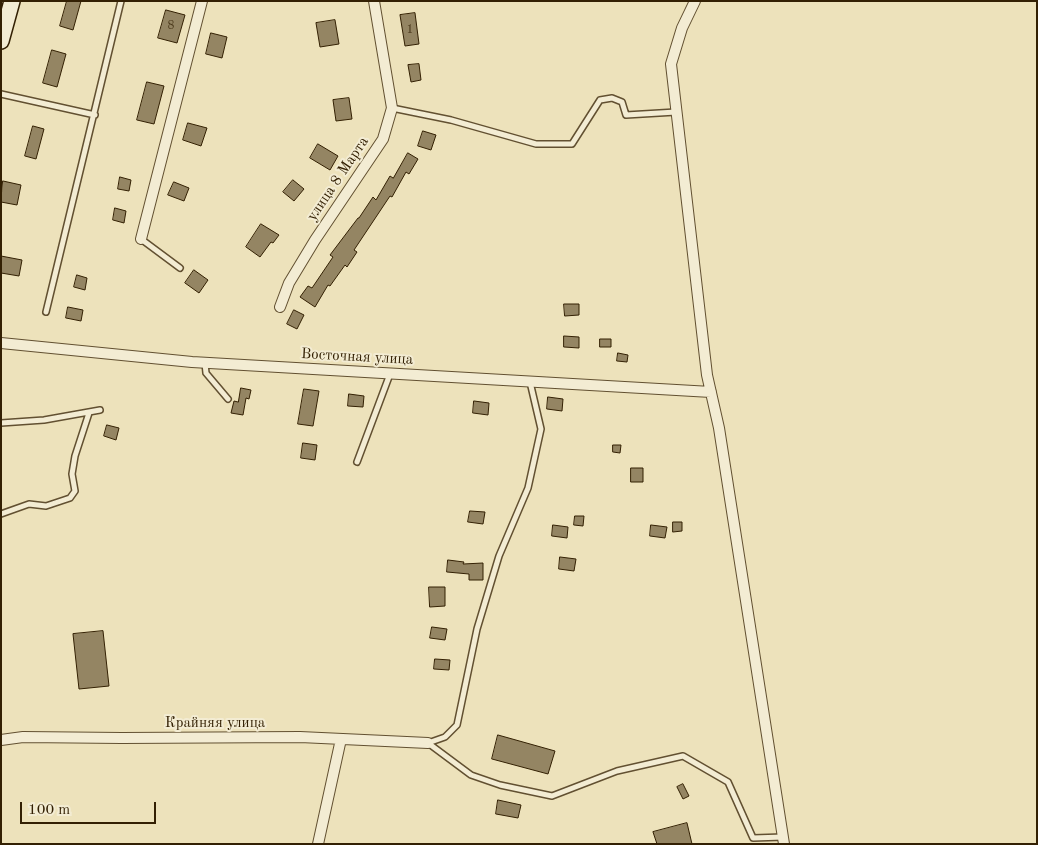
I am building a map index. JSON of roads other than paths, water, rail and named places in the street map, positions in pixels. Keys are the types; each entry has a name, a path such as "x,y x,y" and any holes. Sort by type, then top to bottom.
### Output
{"street":[{"path":"1,41 12,1"},
{"path":"141,239 202,1"},
{"name":"улица 8 Марта","path":"280,307 289,283 315,240 383,139 392,108 374,1"},
{"path":"695,1 682,28 671,64 707,375 719,428 784,840"},
{"name":"Восточная улица","path":"1,343 205,363 711,392"},
{"name":"Крайняя улица","path":"1,740 23,737 300,737 428,743"},
{"path":"318,844 341,739"}],"lane":[{"path":"46,312 121,1"},
{"path":"1,94 95,115"},
{"path":"392,108 475,126 536,144 572,144 600,100 612,98 622,102 626,115 677,112"},
{"path":"141,239 180,268"},
{"path":"205,363 206,373 228,398"},
{"path":"357,462 390,374"},
{"path":"428,743 445,737 456,726 477,629 498,556 528,488 541,429 530,382"},
{"path":"1,423 44,420 100,410"},
{"path":"1,514 29,504 46,506 70,498 75,490 72,474 75,456 89,412"},
{"path":"428,743 471,775 500,785 552,796 618,771 683,756 728,782 752,841 784,840"}]}
